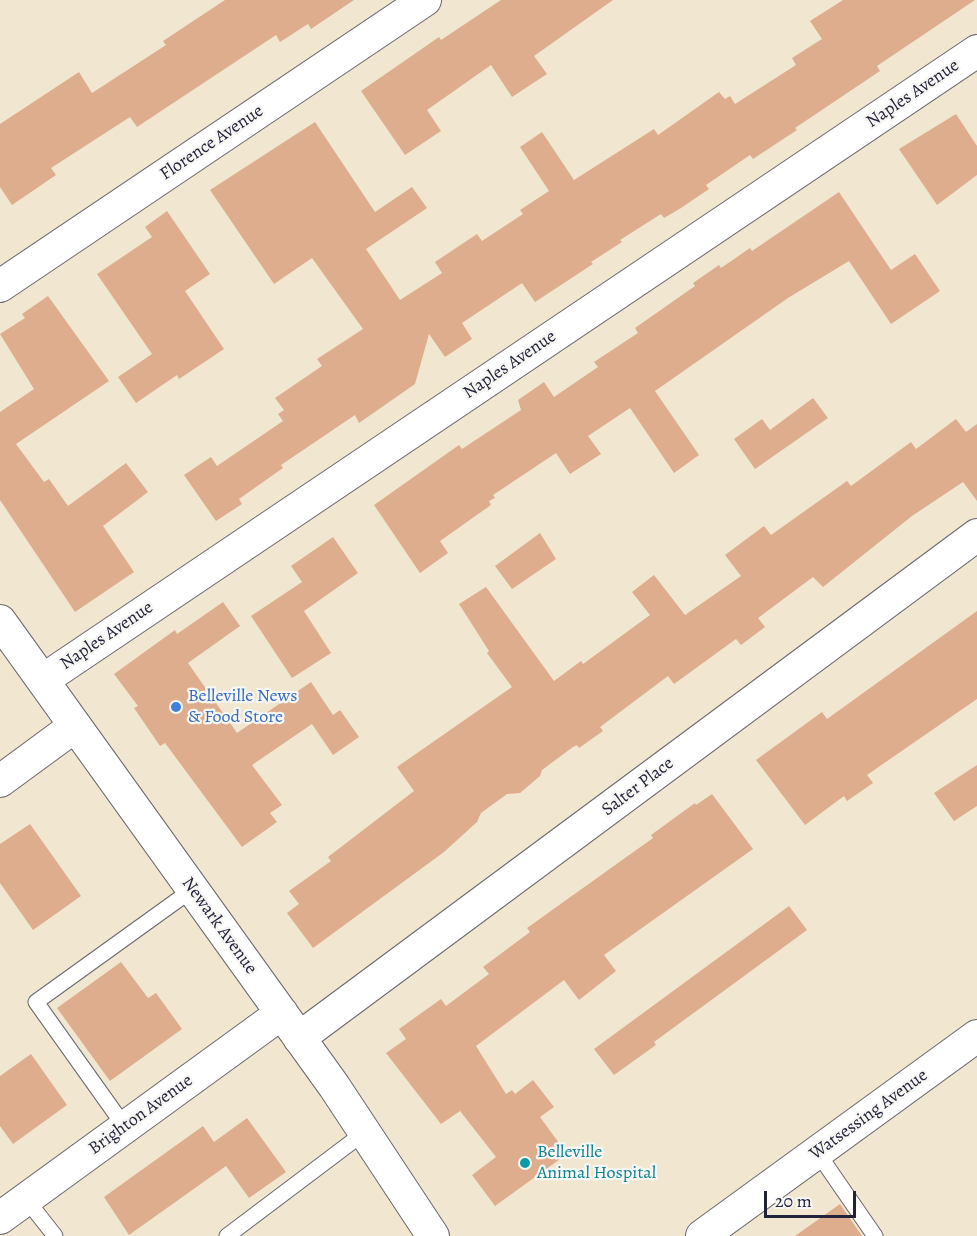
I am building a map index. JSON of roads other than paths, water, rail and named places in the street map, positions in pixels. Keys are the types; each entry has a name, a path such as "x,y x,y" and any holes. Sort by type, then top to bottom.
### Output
{"street":[{"name":"Florence Avenue","path":"0,286 425,0"},
{"name":"Naples Avenue","path":"43,680 977,51"},
{"name":"Salter Place","path":"299,1038 977,536"},
{"name":"Newark Avenue","path":"0,621 282,1013 434,1236"},
{"path":"0,782 75,726"},
{"name":"Brighton Avenue","path":"0,1218 282,1013"},
{"name":"Watsessing Avenue","path":"702,1236 977,1036"}],"lane":[{"path":"125,1127 36,1002 193,890"},
{"path":"227,1236 364,1132"},
{"path":"817,1152 875,1236"},
{"path":"26,1199 55,1236"}],"place":[{"name":"Belleville News & Food Store","path":"176,707"},
{"name":"Belleville Animal Hospital","path":"525,1163"}]}
